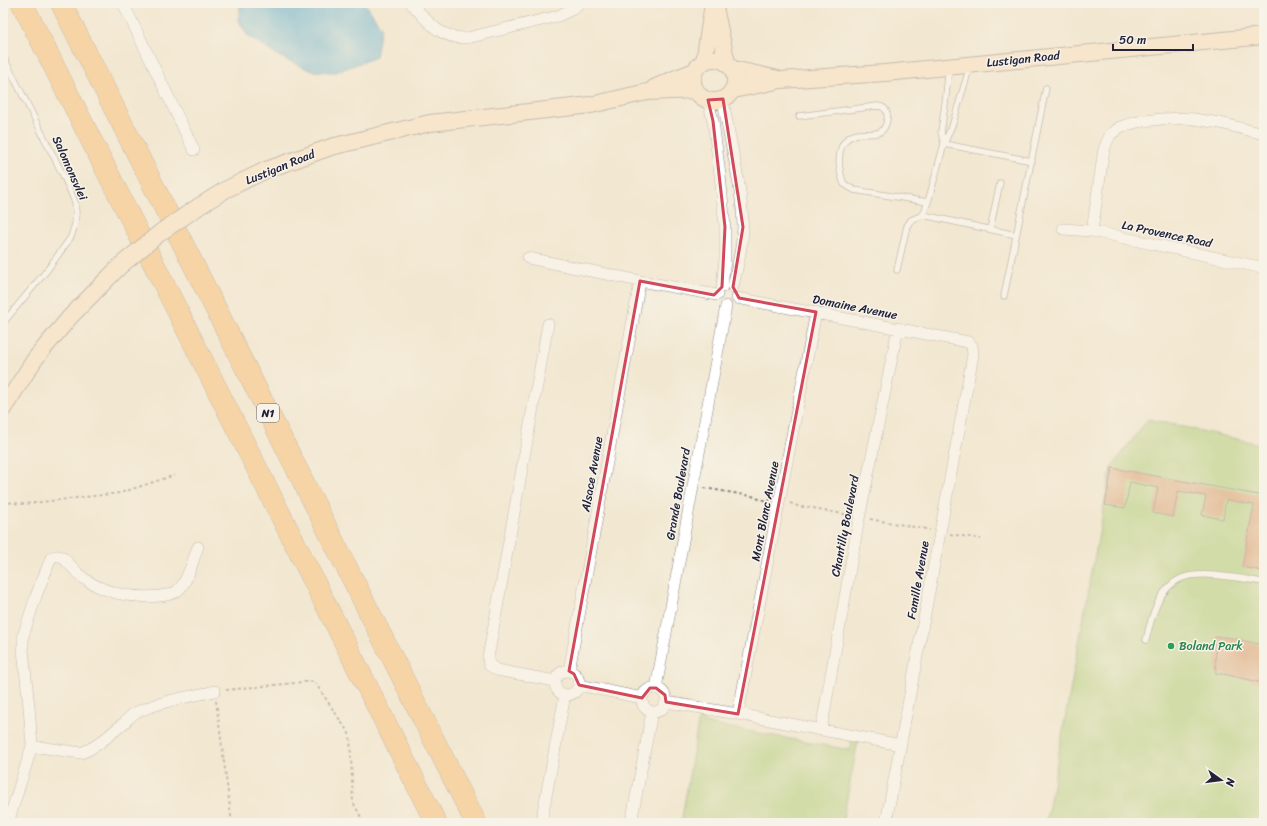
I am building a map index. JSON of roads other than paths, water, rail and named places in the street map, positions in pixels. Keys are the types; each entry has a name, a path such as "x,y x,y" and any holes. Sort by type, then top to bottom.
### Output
{"highway":[{"path":"22,3 436,823"},
{"name":"N1","path":"61,3 476,823"}],"main road":[{"path":"713,3 735,80 715,95 694,84 713,3"},
{"name":"Lustigan Road","path":"647,92 715,95 781,80 885,73 1264,36"},
{"path":"699,67 709,59 715,59 730,66"},
{"name":"Lustigan Road","path":"730,66 781,80"},
{"name":"Lustigan Road","path":"3,409 35,359 70,317 120,266 161,232 225,190 266,170 331,147 430,123 591,105 647,92 699,67"}],"street":[{"path":"122,3 194,150"},
{"path":"411,3 431,25 441,32 458,38 467,38 558,16 576,8 580,3"},
{"path":"715,95 726,120 736,170 740,197 742,231 741,250 734,287 738,294 732,305 726,306 721,304 718,300 725,259 725,231 714,121 715,95"},
{"path":"1092,231 1104,148 1110,135 1120,127 1137,122 1187,118 1220,123 1264,134"},
{"path":"722,199 740,197"},
{"name":"La Provence Road","path":"1063,229 1092,231 1264,268"},
{"path":"725,231 742,231"},
{"path":"528,258 640,281 719,291 728,285 734,287"},
{"name":"Alsace Avenue","path":"569,671 640,281"},
{"name":"Domaine Avenue","path":"737,298 968,342"},
{"name":"Grande Boulevard","path":"656,688 726,306"},
{"name":"Mont Blanc Avenue","path":"738,714 816,312"},
{"path":"548,324 488,658 489,664 497,670 555,681"},
{"name":"Chantilly Boulevard","path":"821,730 859,517 898,328"},
{"name":"Famille Avenue","path":"886,823 973,355 972,346 968,342"},
{"path":"8,823 32,746 23,636 36,596 51,558 58,555 62,557 81,576 107,590 131,596 154,597 169,595 181,587 198,547"},
{"path":"569,671 578,679 579,685 576,691 565,695 559,693 556,688 555,681 563,672 569,671"},
{"path":"579,685 642,698"},
{"path":"650,688 656,688 661,690 665,696 666,702 658,711 652,712 646,709 642,704 642,698 644,692 650,688"},
{"path":"32,746 81,753 100,743 134,714 152,706 215,691"},
{"path":"541,823 565,695"},
{"path":"666,702 901,745"},
{"path":"631,823 652,712"}],"lane":[{"name":"Salomonsvlei","path":"3,56 64,177 75,202 76,213 75,224 71,237 48,269 3,323"},
{"path":"922,215 928,202 944,144 953,123 971,64"},
{"path":"944,144 941,132 950,66"},
{"path":"1004,296 1046,88"},
{"path":"799,116 877,106 882,107 886,110 887,115 886,124 883,129 879,132 852,136 844,142 840,149 839,164 844,184 854,190 928,202"},
{"path":"944,144 1032,161"},
{"path":"990,229 1000,183"},
{"path":"897,270 907,226 911,220 922,215 1016,235"},
{"path":"1146,640 1156,606 1172,584 1181,578 1192,576 1214,576 1233,577 1264,582"}],"water":[{"path":"241,3 365,3 381,27 376,57 336,72 312,71 278,56 247,35 238,19"}],"place":[{"name":"Boland Park","path":"1171,646"}]}
